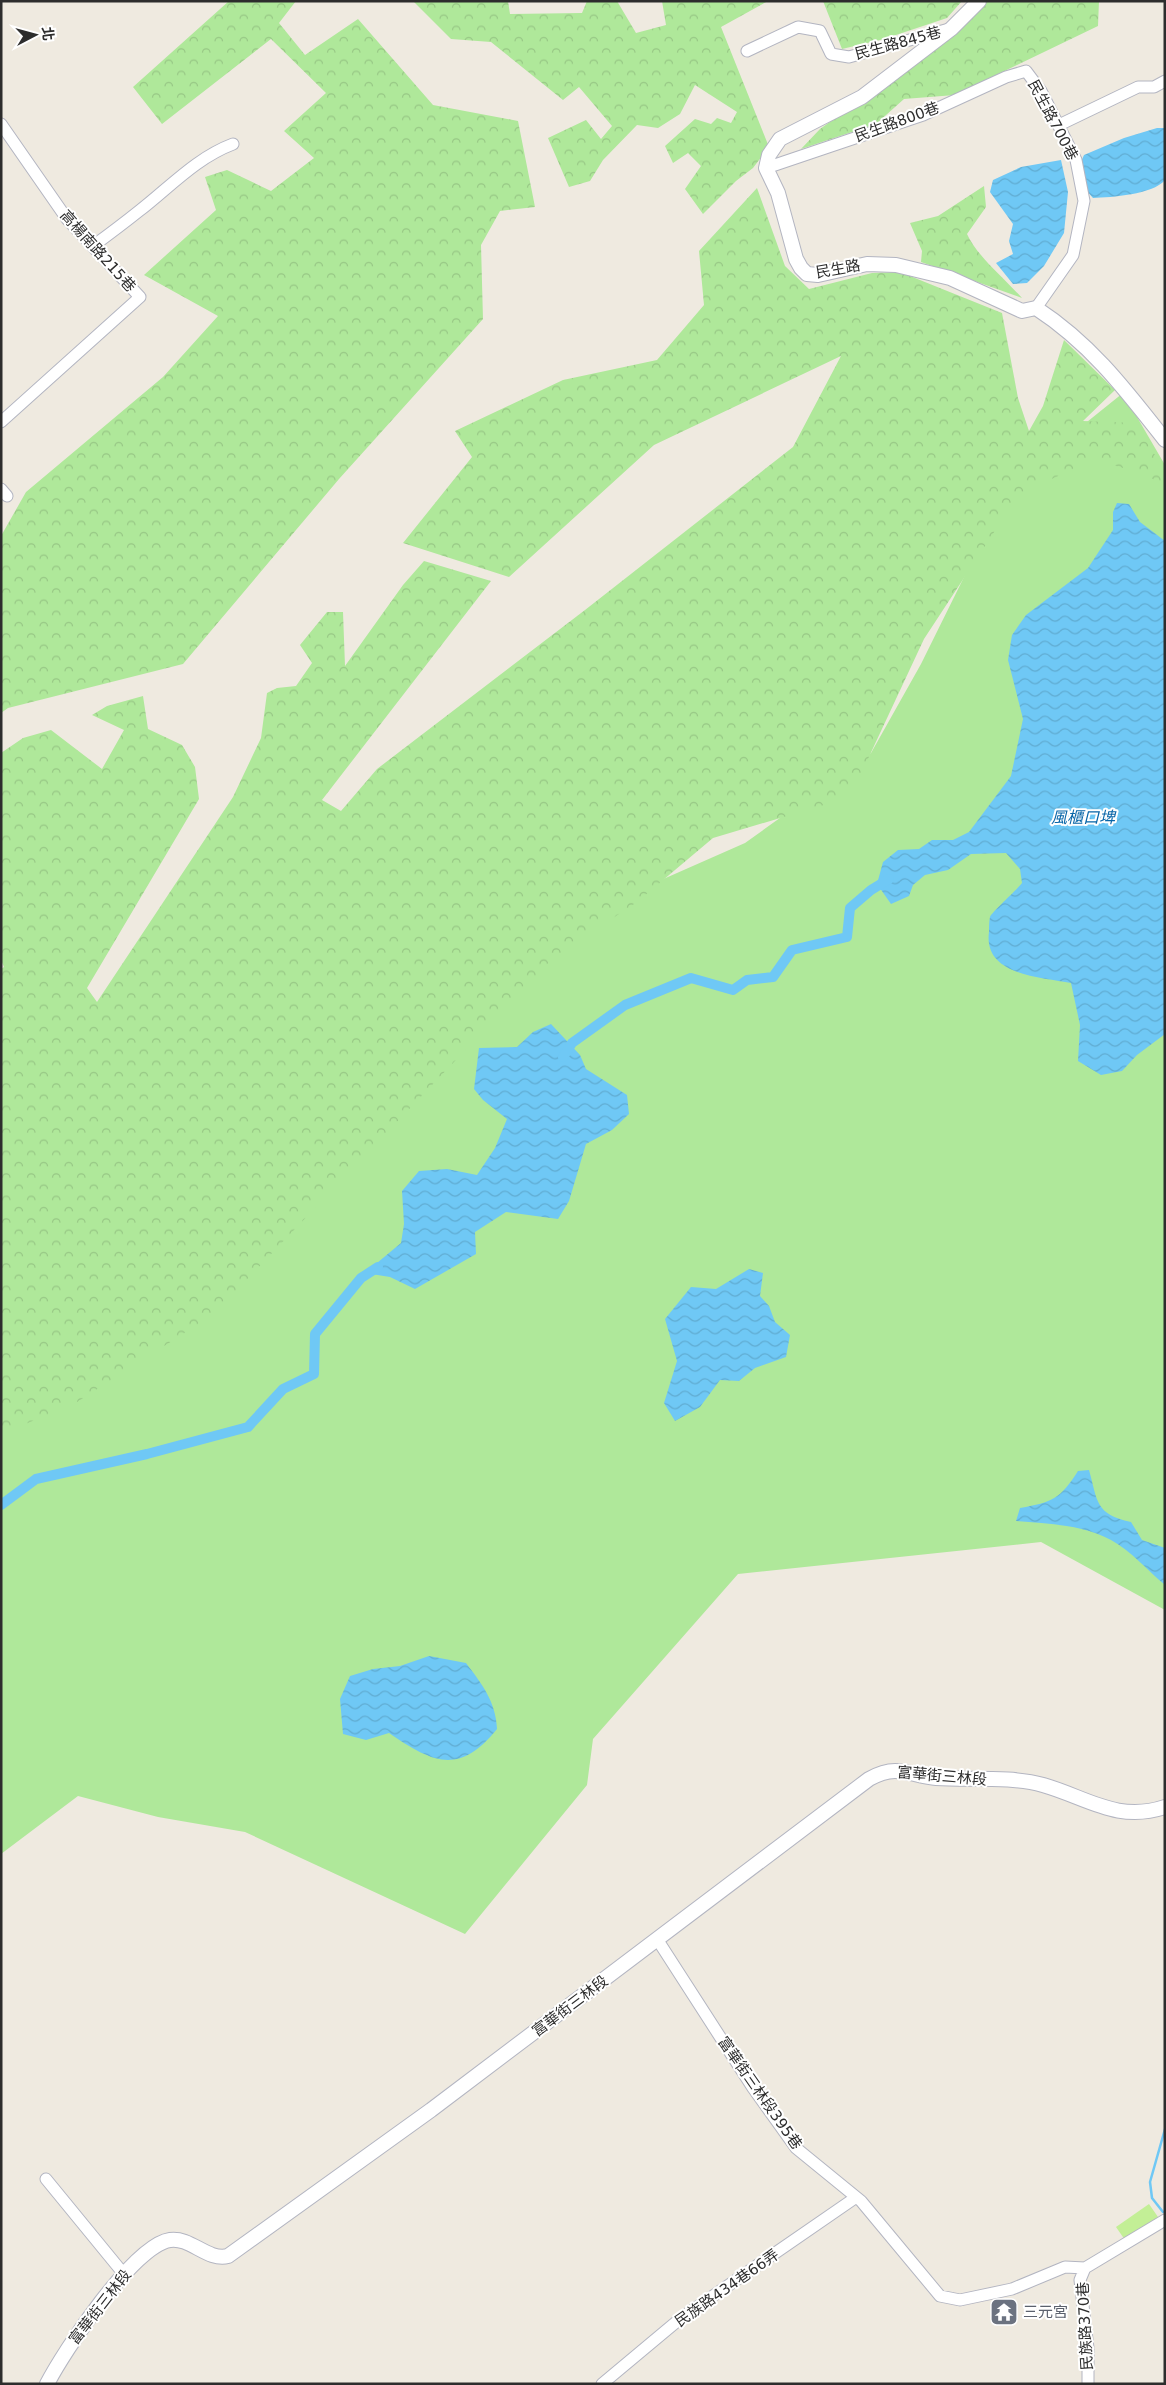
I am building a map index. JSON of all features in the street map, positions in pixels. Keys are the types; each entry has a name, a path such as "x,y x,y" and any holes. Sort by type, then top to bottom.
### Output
{"street":[{"path":"766,168 769,155 780,139 862,97 950,29 979,1"},
{"name":"民生路845巷","path":"747,51 798,27 820,31 832,54 849,57 950,29"},
{"name":"民生路800巷","path":"766,168 923,115 1006,77 1026,71"},
{"name":"民生路700巷","path":"1026,71 1041,91 1076,160 1084,201 1083,215 1073,255 1036,308"},
{"path":"1059,125 1138,87 1154,86 1165,81"},
{"name":"高楊南路215巷","path":"1,124 67,219 140,297 1,422"},
{"path":"93,246 139,212 199,161 233,144"},
{"name":"民生路","path":"766,168 778,193 796,259 807,274 818,275 867,264 896,265 950,278 1022,311 1036,308 1059,323 1092,351 1113,374 1165,440"},
{"name":"富華街三林段","path":"47,2384 71,2342 123,2273 157,2244 168,2240 182,2240 213,2255 228,2256 431,2110 869,1778 883,1772 897,1771 934,1778 1043,1784 1106,1809 1126,1812 1165,1807"},
{"name":"富華街三林段395巷","path":"657,1940 753,2088 796,2148 874,2214 940,2296 960,2300 1012,2289 1065,2267 1085,2268"},
{"path":"46,2179 123,2273"},
{"name":"民族路434巷66弄","path":"602,2384 681,2318 855,2198"},
{"path":"1085,2268 1165,2220"},
{"name":"民族路370巷","path":"1085,2268 1080,2280 1088,2348 1088,2384"}],"green space":[{"path":"229,1 296,1 279,23 305,55 358,19 433,105 518,121 535,207 500,211 481,245 483,319 339,479 183,664 8,708 1,713 1,536 26,492 163,377 218,316 144,275 216,210 205,177 227,170 271,191 314,158 284,131 326,93 271,39 162,124 133,87"},
{"path":"413,1 508,1 510,14 582,13 587,1 617,1 636,33 666,25 662,1 768,1 721,27 769,147 753,168 736,181 703,214 685,189 701,166 688,153 673,163 665,146 695,119 711,124 717,118 731,123 737,112 695,85 680,114 658,128 637,125 603,160 590,181 569,187 548,138 586,120 601,139 612,126 579,87 563,100 491,42 451,39"},
{"path":"823,1 962,1 947,18 884,39 842,49"},
{"path":"982,1 1099,1 1098,26 955,95 904,99 876,124 801,149 820,129 928,52"},
{"path":"984,186 986,207 967,234 984,259 1022,298 921,262 922,251 910,223 938,216"},
{"path":"757,188 785,266 809,289 872,273 900,272 1002,313 1018,398 1029,431 1043,406 1064,340 1115,390 1083,421 1136,423 1165,472 1165,490 1160,484 1143,474 1093,460 1019,494 924,639 860,776 827,804 713,838 637,902 553,958 214,1314 74,1404 1,1434 1,969 4,967 1,960 1,753 23,738 51,730 102,769 124,730 92,715 107,706 143,696 148,729 182,745 195,767 199,799 87,988 97,1002 233,797 261,738 267,693 277,688 296,686 312,663 300,645 327,612 343,612 345,666 403,585 424,561 491,581 322,800 341,811 377,769 585,610 793,447 841,356 654,445 509,577 403,543 472,457 455,431 563,380 657,360 704,305 699,251"},
{"path":"1123,393 1165,465 1165,1610 1041,1542 738,1574 593,1739 587,1785 465,1934 245,1832 158,1817 78,1796 1,1854 1,1431 584,914 745,843 871,753 921,664 967,571 1021,475"},
{"path":"1149,2204 1158,2217 1125,2240 1116,2227"}],"water":[{"path":"1157,128 1165,128 1165,180 1159,185 1142,192 1093,198 1085,189 1079,166 1084,155 1124,138"},
{"path":"1061,160 1068,192 1064,233 1044,266 1027,283 1013,284 996,263 1013,254 1009,241 1013,224 990,192 993,180 1021,167"},
{"name":"風櫃口埤","path":"1117,503 1129,504 1140,522 1165,541 1165,1034 1137,1055 1122,1071 1101,1075 1078,1061 1080,1025 1071,983 1017,972 995,958 990,947 990,917 1022,883 1020,869 1006,853 971,854 948,870 925,875 913,885 909,896 891,904 877,884 883,862 898,850 919,849 932,840 953,840 969,832 1011,776 1023,719 1008,660 1012,635 1026,615 1088,568 1113,530 1113,512"},
{"path":"551,1024 580,1055 586,1069 627,1095 629,1114 612,1130 586,1144 569,1201 558,1219 506,1212 475,1232 476,1254 415,1289 390,1277 365,1273 401,1243 404,1224 402,1191 419,1171 447,1169 477,1175 495,1148 507,1119 483,1100 474,1089 479,1048 517,1047 533,1032"},
{"path":"749,1269 763,1273 760,1296 769,1306 775,1322 790,1335 786,1357 755,1368 739,1381 720,1380 700,1407 675,1421 664,1403 677,1361 665,1319 691,1287 716,1289"},
{"path":"1089,1470 1097,1498 1104,1510 1119,1519 1131,1522 1142,1540 1165,1548 1165,1585 1125,1550 1100,1535 1064,1526 1016,1521 1020,1508 1040,1504 1055,1498 1066,1488 1078,1471"},
{"path":"429,1656 466,1663 483,1686 494,1710 497,1729 483,1744 470,1754 458,1759 445,1760 419,1752 389,1733 366,1740 343,1734 340,1699 350,1676 373,1669 400,1666"}],"waterway":[{"path":"563,1057 572,1043 625,1005 691,978 733,990 747,980 773,977 792,950 847,937 850,908 871,890 889,879"},
{"path":"1,1505 36,1479 147,1454 248,1427 283,1389 314,1374 315,1334 361,1278 378,1267"},
{"path":"1163,2212 1152,2198 1150,2182 1165,2129"}],"place":[{"name":"三元宮","path":"1004,2312"}]}
